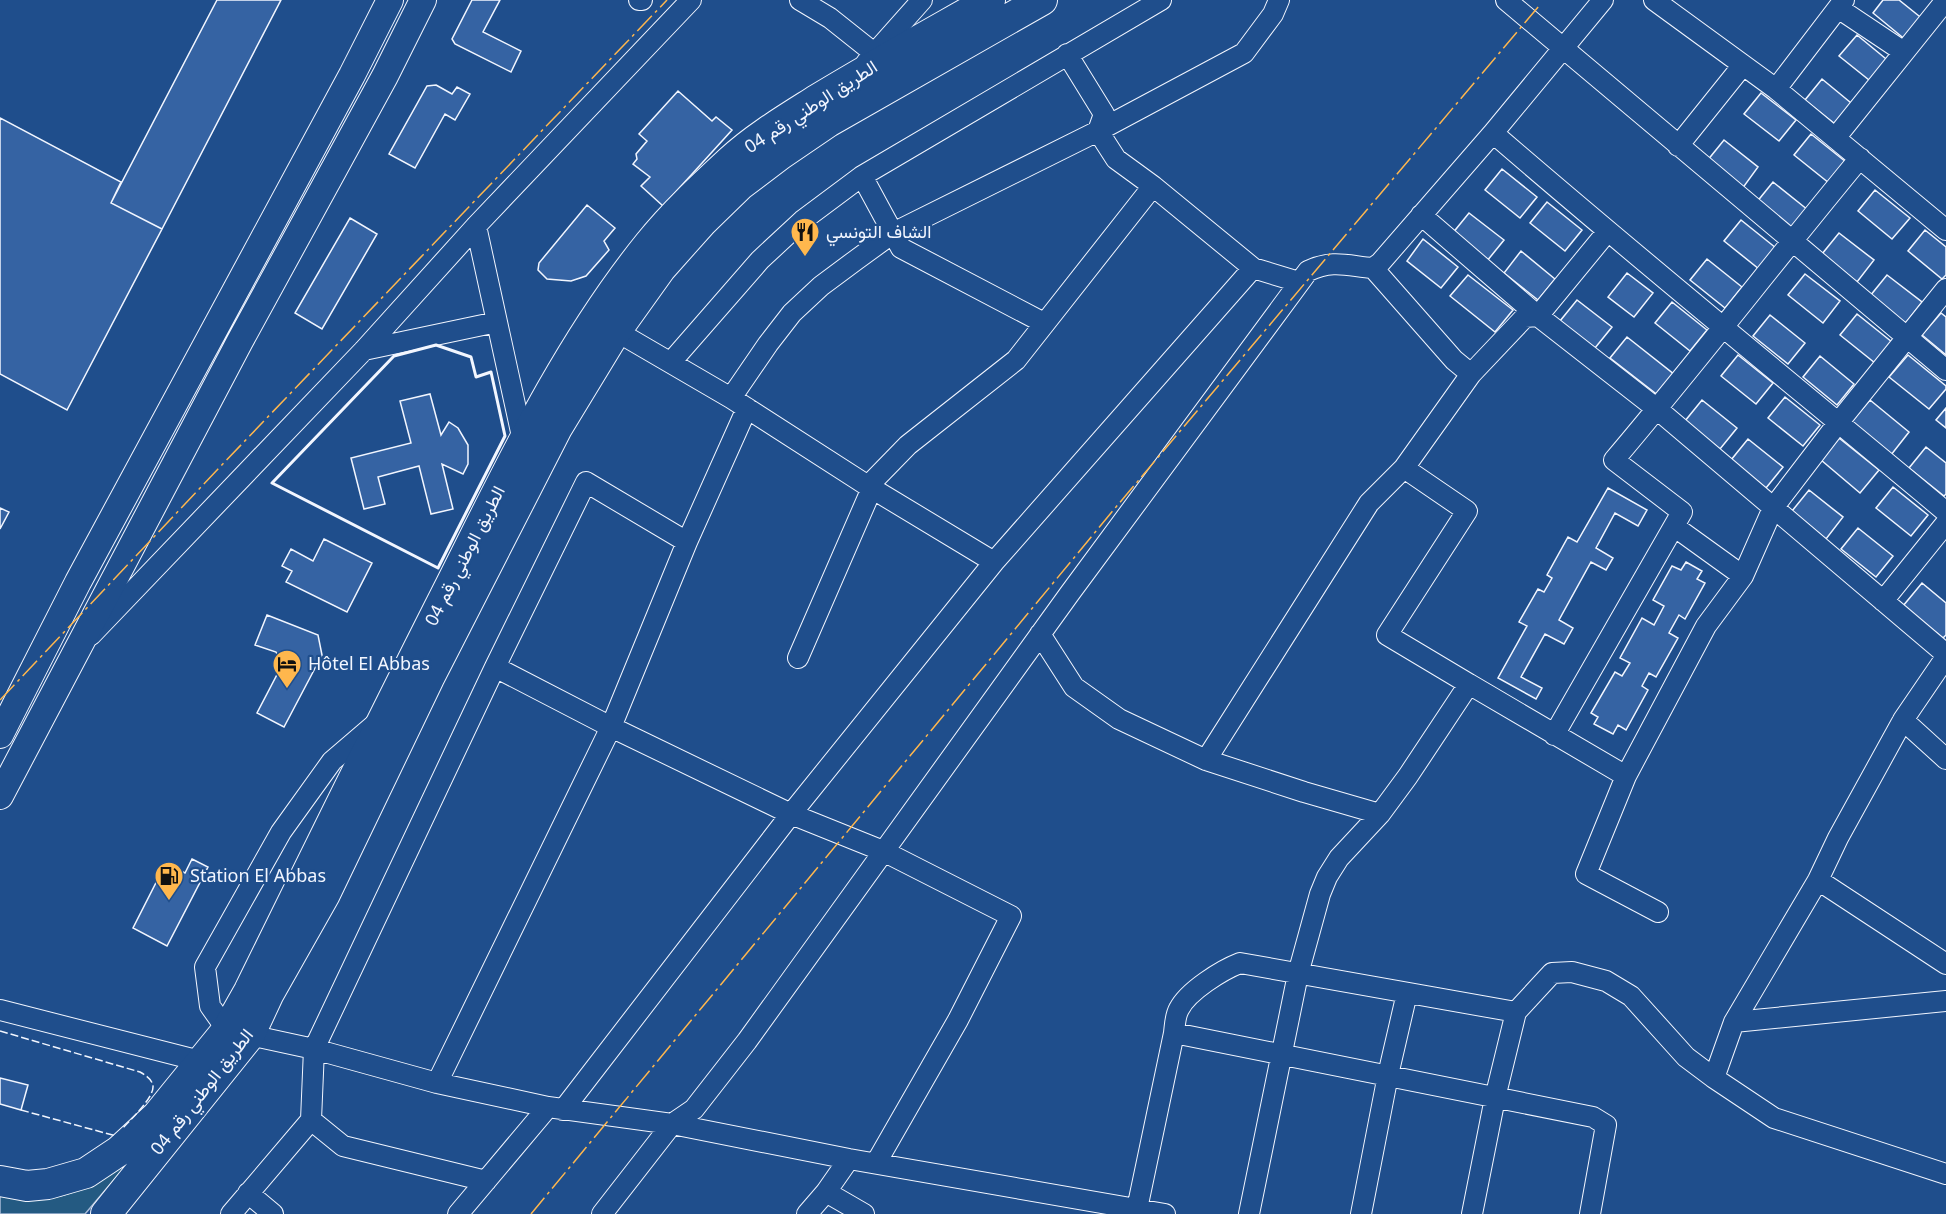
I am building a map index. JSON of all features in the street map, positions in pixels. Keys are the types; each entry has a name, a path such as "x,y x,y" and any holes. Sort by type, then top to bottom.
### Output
{"highway":[{"name":"الطريق الوطني رقم 04","path":"0,1181 27,1186 48,1184 86,1173 119,1151 157,1116 200,1061 238,1033 249,991 523,441 574,351 614,291 651,242 732,159 776,126 852,79 990,0"},
{"name":"الطريق الوطني رقم 04","path":"106,1214 269,993 325,894 429,678 557,428 616,331 661,268 702,222 740,185 828,122 1042,0"}],"main road":[{"path":"0,735 84,571 390,0"},
{"path":"3,785 79,647 240,340 385,76 423,0"}],"street":[{"path":"79,647 364,350 476,226 691,0"},
{"path":"800,0 830,18 874,54"},
{"path":"852,79 922,0"},
{"path":"671,362 760,260 803,220 862,176 1161,0"},
{"path":"436,1083 611,727 687,542 739,403 768,344 792,313 821,286 892,233 1098,131 1244,53 1274,14 1279,0"},
{"path":"1506,0 1946,370"},
{"path":"1373,268 1493,133 1603,0"},
{"path":"1654,0 1776,89 1946,230"},
{"path":"1836,137 1946,0"},
{"path":"1776,89 1841,4 1904,52"},
{"path":"1067,54 1104,114 1098,131"},
{"path":"1678,146 1743,65"},
{"path":"1098,131 1116,159 1153,186 1252,267 1299,282"},
{"path":"1493,133 1607,232 1946,512"},
{"path":"1554,735 1682,512 1614,460 1860,158"},
{"path":"862,176 900,248 1044,323"},
{"path":"798,658 870,487 908,445 1016,360 1153,186"},
{"path":"1421,215 1538,316 1657,409 1946,655 1903,720 1838,838 1818,880 1734,1022 1714,1078"},
{"path":"476,226 523,441"},
{"path":"1206,760 1369,503 1404,468 1472,374 1525,317 1538,316 1607,232"},
{"path":"602,1214 672,1124 694,1109 747,1041 1040,634 1308,271 1334,263 1373,268 1454,360 1472,374"},
{"path":"458,1214 486,1180 556,1108 994,562 1252,267"},
{"path":"1658,912 1586,874 1626,776 1706,626 1743,576 1773,508 1838,423 1946,290"},
{"path":"364,350 497,322"},
{"path":"616,331 739,403 870,487 994,562"},
{"path":"1404,468 1467,511 1387,635 1626,776"},
{"path":"231,1214 311,1120 314,1049 495,667 586,482 687,542"},
{"path":"1883,601 1946,523"},
{"path":"1674,527 1743,576"},
{"path":"1040,634 1074,687 1119,719 1206,760 1380,814"},
{"path":"495,667 611,727 791,814 883,851 1011,916 958,1020 876,1162"},
{"path":"1249,1214 1298,974 1320,894 1327,877 1339,858 1380,814 1408,776 1469,684"},
{"path":"383,718 332,761 282,832 205,967 210,1006 238,1033 314,1049 436,1083 556,1108 672,1124 849,1159 1165,1214"},
{"path":"1903,720 1946,759"},
{"path":"1818,880 1946,964"},
{"path":"1137,1209 1178,1011 1185,1000 1223,969 1240,963 1516,1012"},
{"path":"1472,1214 1495,1098 1516,1012 1552,973 1572,972 1606,981 1631,996 1686,1057 1774,1118 1946,1174"},
{"path":"1362,1214 1388,1075 1407,993"},
{"path":"1734,1022 1946,1001"},
{"path":"0,1010 200,1061"},
{"path":"1174,1033 1593,1117 1606,1125 1590,1214"},
{"path":"311,1120 343,1146 486,1180"},
{"path":"807,1214 849,1159"},
{"path":"826,1192 864,1214"},
{"path":"248,1193 273,1214"}],"shaded area":[{"path":"146,1142 85,1214 0,1214 0,1194 45,1199 80,1189"}],"building":[{"path":"217,0 281,0 162,229 111,203"},
{"path":"472,0 500,0 483,32 521,51 511,72 455,44 452,39"},
{"path":"1883,0 1899,0 1924,20 1907,41 1873,13"},
{"path":"1857,35 1891,63 1874,84 1839,56"},
{"path":"1822,79 1856,107 1840,128 1805,100"},
{"path":"436,85 452,94 457,87 470,94 455,120 445,114 415,168 389,154 427,86"},
{"path":"678,91 712,121 716,117 732,130 663,206 641,186 650,177 633,164 637,159 636,154 647,141 639,134"},
{"path":"1761,93 1796,120 1779,141 1744,114"},
{"path":"0,118 121,182 111,203 162,229 67,410 0,374"},
{"path":"1811,134 1846,162 1829,183 1794,155"},
{"path":"1724,140 1758,167 1742,189 1707,161"},
{"path":"1502,169 1537,197 1520,218 1485,190"},
{"path":"1773,182 1808,210 1791,231 1756,203"},
{"path":"1875,190 1910,218 1892,239 1858,211"},
{"path":"1547,202 1582,230 1565,251 1530,223"},
{"path":"587,205 615,228 604,241 609,250 586,276 571,281 547,279 538,270 539,263"},
{"path":"1469,213 1504,240 1487,261 1452,234"},
{"path":"350,218 377,234 322,329 295,313"},
{"path":"1741,220 1776,248 1759,269 1724,241"},
{"path":"1925,230 1946,247 1946,275 1942,279 1908,251"},
{"path":"1839,233 1874,260 1857,282 1822,254"},
{"path":"1423,239 1458,267 1441,288 1407,261"},
{"path":"1521,251 1555,279 1538,300 1504,273"},
{"path":"1707,259 1742,287 1725,308 1690,280"},
{"path":"1627,273 1653,293 1634,317 1608,297"},
{"path":"1805,274 1840,301 1823,323 1788,295"},
{"path":"1468,275 1513,310 1495,332 1450,296"},
{"path":"1887,275 1922,302 1905,324 1870,296"},
{"path":"1577,300 1612,327 1595,348 1560,321"},
{"path":"1672,302 1707,330 1690,351 1655,323"},
{"path":"1941,313 1946,317 1946,355 1922,335"},
{"path":"1857,314 1892,342 1875,363 1840,335"},
{"path":"1770,315 1805,343 1788,364 1753,336"},
{"path":"1627,337 1675,375 1659,396 1610,358"},
{"path":"1738,355 1773,383 1756,404 1721,376"},
{"path":"1908,355 1946,386 1929,409 1889,377"},
{"path":"1820,356 1854,384 1837,405 1803,377"},
{"path":"430,394 441,435 449,422 458,428 468,445 468,464 463,474 442,464 453,509 431,514 419,466 378,477 385,504 364,509 351,458 411,443 400,401"},
{"path":"1785,397 1820,425 1803,446 1768,418"},
{"path":"1702,400 1737,428 1720,449 1685,421"},
{"path":"1870,400 1909,432 1891,455 1851,422"},
{"path":"1946,408 1946,428 1936,420"},
{"path":"1839,438 1879,470 1860,493 1821,460"},
{"path":"1748,439 1783,467 1766,488 1731,460"},
{"path":"1926,447 1946,463 1946,494 1944,496 1909,468"},
{"path":"1893,487 1928,515 1911,536 1876,508"},
{"path":"1608,488 1647,510 1638,526 1615,513 1596,548 1613,558 1606,570 1591,562 1559,620 1573,628 1564,644 1545,634 1521,677 1542,688 1536,699 1498,678 1527,626 1519,622 1538,589 1544,592 1552,578 1547,575 1568,537 1577,542"},
{"path":"1809,490 1843,517 1826,539 1792,511"},
{"path":"0,508 9,512 0,529"},
{"path":"1858,528 1893,556 1876,577 1841,549"},
{"path":"324,539 372,563 347,612 286,582 292,571 282,566 291,549 313,561"},
{"path":"1686,562 1702,571 1697,579 1705,583 1685,619 1679,615 1669,633 1678,638 1656,677 1649,673 1642,686 1648,690 1626,730 1618,725 1613,734 1594,724 1598,717 1591,713 1615,672 1622,676 1630,663 1620,658 1642,618 1654,625 1664,606 1653,600 1672,566 1681,570"},
{"path":"1922,583 1946,603 1946,635 1943,638 1903,606"},
{"name":"Hôtel El Abbas","path":"267,615 318,635 322,655 284,727 257,713 282,665 276,652 255,645"},
{"name":"Station El Abbas","path":"192,859 208,867 167,946 133,928 166,863 185,873"},
{"path":"0,1078 28,1085 21,1110 0,1104"}],"fence":[{"path":"0,1031 140,1072 150,1079 153,1086 150,1097 122,1129"},
{"path":"21,1110 116,1136"}],"wall":[{"path":"436,345 471,357 476,377 491,372 505,436 438,568 272,483 394,356 436,345"}],"power":[{"path":"0,700 667,0"},
{"path":"531,1214 1116,507 1539,6"}],"place":[{"name":"الشاف التونسي","path":"805,258"},
{"name":"Hôtel El Abbas","path":"287,690"},
{"name":"Station El Abbas","path":"169,902"}]}
